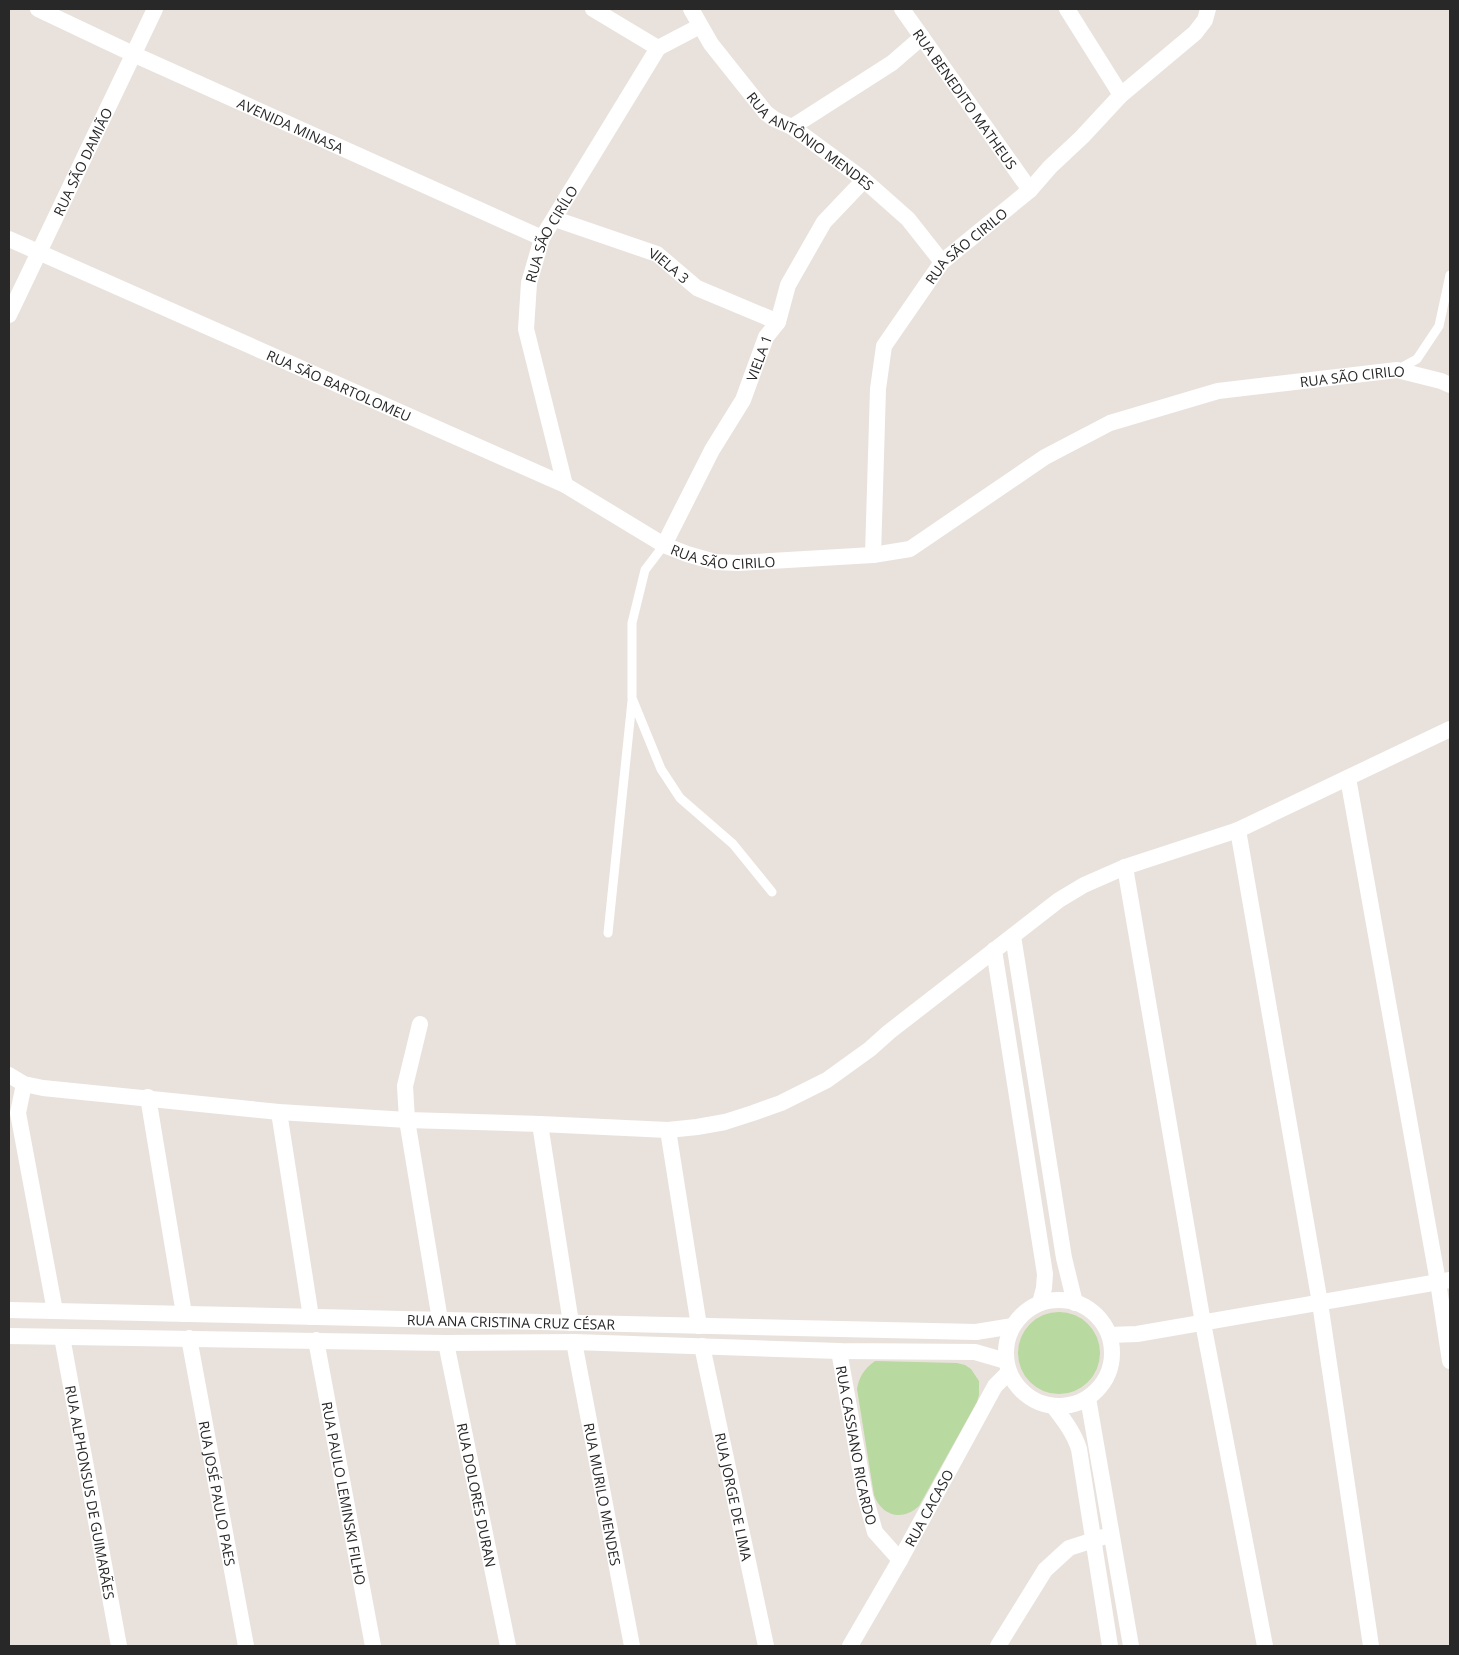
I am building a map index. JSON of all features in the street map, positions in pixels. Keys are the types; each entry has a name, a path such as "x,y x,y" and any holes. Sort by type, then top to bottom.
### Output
{"street":[{"name":"AVENIDA MINASA","path":"38,9 133,54 542,238"},
{"name":"RUA SÃO DAMIÃO","path":"9,315 155,9"},
{"name":"RUA ANTÔNIO MENDES","path":"691,9 711,44 759,105 774,119 792,127 864,180 908,219 942,262"},
{"name":"RUA BENEDITO MATHEUS","path":"902,9 1030,190"},
{"path":"1067,9 1121,95"},
{"name":"RUA SÃO CIRILO","path":"873,555 878,389 884,346 942,262 1030,190 1121,95 1195,33 1205,20 1208,9"},
{"path":"598,10 658,48 700,26"},
{"path":"792,127 892,63 922,37"},
{"name":"RUA SÃO CIRÍLO","path":"565,485 526,329 529,283 542,238 658,48"},
{"name":"VIELA 1","path":"664,544 712,450 743,400 766,337 778,322 788,285 824,222 864,180"},
{"name":"VIELA 3","path":"554,219 657,254 697,288 778,322"},
{"name":"RUA SÃO BARTOLOMEU","path":"9,239 565,485 664,544"},
{"name":"RUA SÃO CIRILO","path":"664,544 687,554 715,562 738,563 873,555 910,548 1045,457 1110,423 1218,390 1397,370 1450,385"},
{"path":"9,1074 24,1084 44,1088 279,1112 406,1120 668,1130 697,1127 744,1116 780,1103 812,1088 849,1065 1059,900 1084,885 1125,867 1238,830 1450,729"},
{"path":"1348,778 1444,1281 1450,1361"},
{"path":"1238,830 1320,1303 1371,1646"},
{"path":"1125,867 1203,1323 1265,1646"},
{"path":"1012,936 1064,1258 1075,1303"},
{"path":"994,950 1045,1274 1040,1304"},
{"path":"420,1024 406,1086 406,1120 440,1320"},
{"path":"24,1084 18,1113 54,1312"},
{"path":"148,1098 184,1314"},
{"path":"279,1112 311,1317"},
{"path":"540,1124 571,1323"},
{"path":"668,1130 699,1326"},
{"path":"1108,1335 1137,1334 1444,1281"},
{"path":"1064,1300 1075,1303 1086,1308 1103,1324 1111,1346 1109,1370 1101,1386 1088,1398 1066,1406 1042,1404 1022,1392 1007,1367 1006,1349 1013,1326 1030,1309 1040,1304 1064,1300"},
{"name":"RUA ANA CRISTINA CRUZ CÉSAR","path":"9,1310 976,1332 1013,1326"},
{"name":"RUA ANA CRISTINA CRUZ CÉSAR","path":"9,1336 446,1343 574,1342 839,1351 975,1352 1007,1367"},
{"name":"RUA ALPHONSUS DE GUIMARÃES","path":"62,1337 119,1646"},
{"name":"RUA JOSÉ PAULO PAES","path":"189,1338 246,1646"},
{"name":"RUA PAULO LEMINSKI FILHO","path":"316,1340 373,1646"},
{"name":"RUA MURILO MENDES","path":"574,1342 632,1646"},
{"name":"RUA DOLORES DURAN","path":"446,1343 508,1646"},
{"name":"RUA JORGE DE LIMA","path":"702,1346 766,1646"},
{"name":"RUA CASSIANO RICARDO","path":"839,1351 865,1496 875,1532 900,1560"},
{"name":"RUA CACASO","path":"850,1646 1007,1367"},
{"path":"1088,1398 1131,1646"},
{"path":"1054,1406 1076,1439 1079,1449 1110,1646"},
{"path":"998,1646 1044,1570 1069,1548 1093,1539 1112,1535"}],"lane":[{"path":"1397,370 1418,359 1440,326 1450,275"},
{"path":"608,933 632,698 632,623 645,570 664,544"},
{"path":"632,698 661,769 680,798 734,844 772,892"}],"green space":[{"path":"1059,1312 1075,1315 1088,1324 1097,1337 1100,1353 1097,1369 1088,1382 1075,1391 1059,1394 1043,1391 1030,1382 1021,1369 1018,1353 1021,1337 1030,1324 1043,1315"},
{"path":"875,1361 957,1363 971,1369 979,1381 977,1402 919,1506 906,1514 900,1515 888,1512 882,1508 874,1495 857,1389 863,1374"}]}
